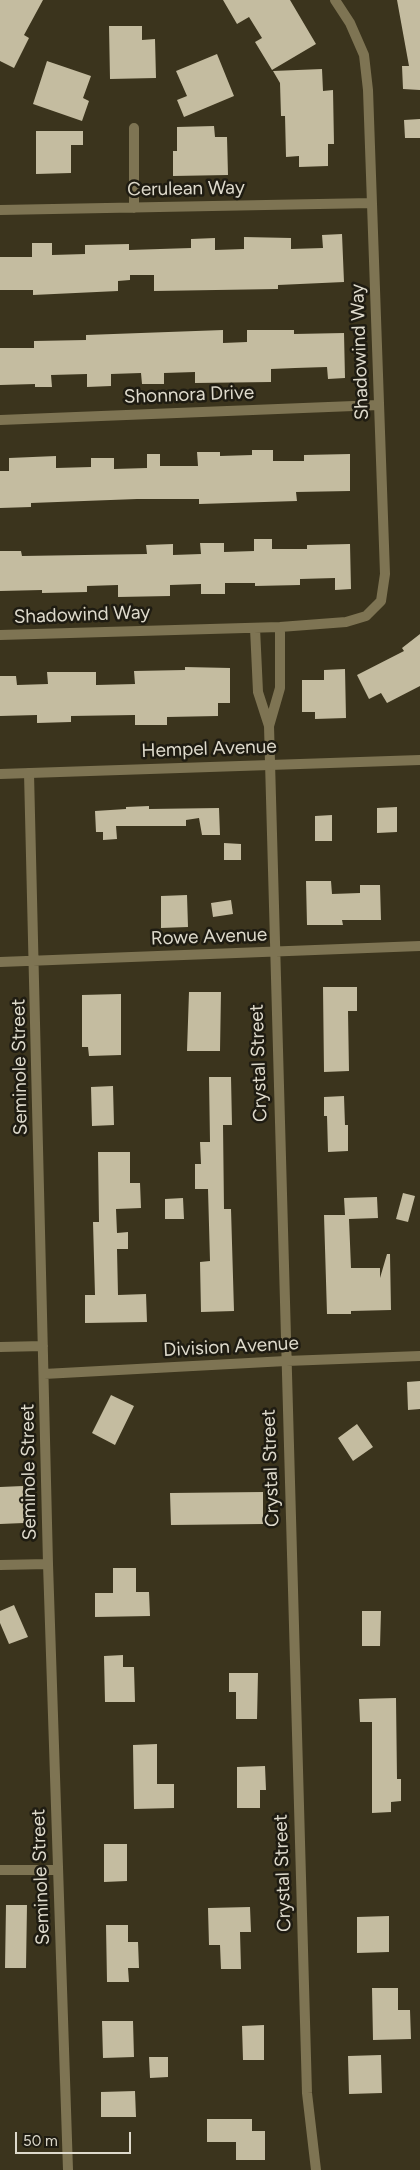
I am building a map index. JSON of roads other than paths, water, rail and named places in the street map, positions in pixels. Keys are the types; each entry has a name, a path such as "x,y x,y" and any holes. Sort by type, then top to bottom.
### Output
{"street":[{"name":"Shadowind Way","path":"0,635 255,628 346,622 366,616 381,601 385,574 368,90 364,55 350,23 335,0"},
{"path":"134,128 134,208"},
{"name":"Cerulean Way","path":"0,210 372,203"},
{"name":"Shonnora Drive","path":"0,420 379,405"},
{"path":"269,764 269,726 280,688 280,627"},
{"path":"255,628 258,692 269,726"},
{"name":"Hempel Avenue","path":"0,774 420,760"},
{"name":"Crystal Street","path":"269,764 307,2094 316,2170"},
{"name":"Seminole Street","path":"30,774 48,1564 68,2170"},
{"name":"Rowe Avenue","path":"0,962 420,946"},
{"path":"0,1347 43,1346"},
{"name":"Division Avenue","path":"44,1374 420,1356"},
{"path":"0,1565 48,1564"},
{"path":"0,1870 58,1870"}]}
